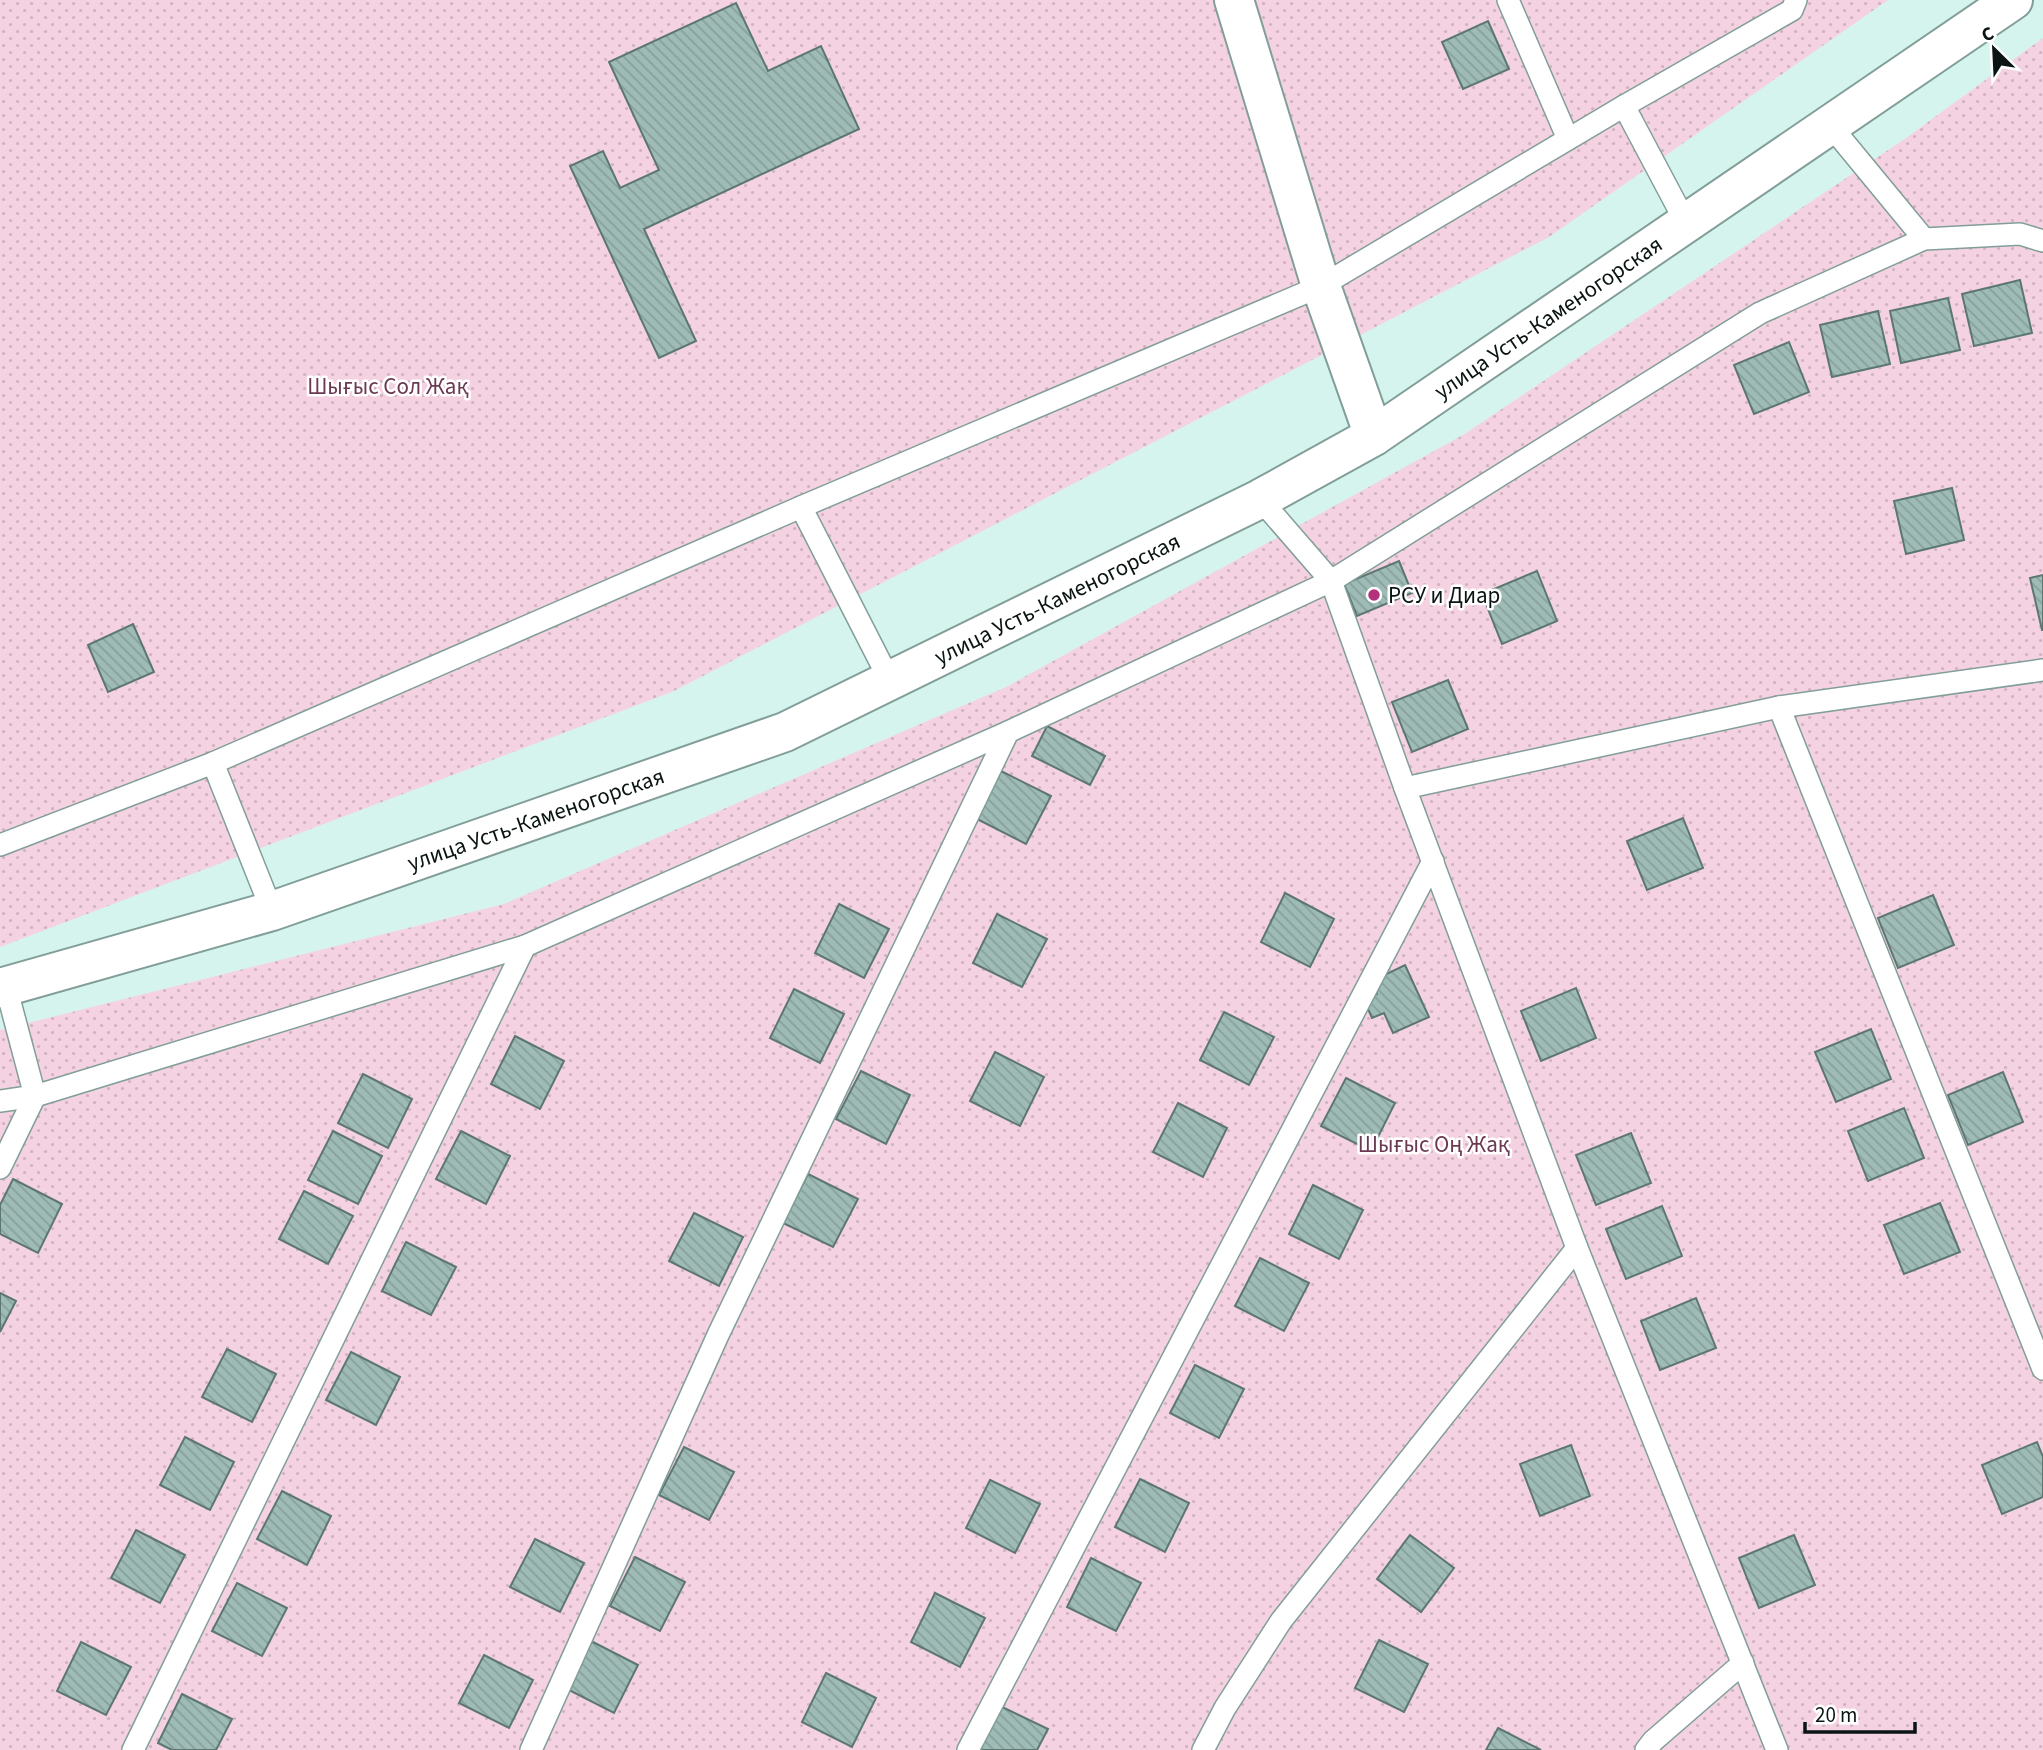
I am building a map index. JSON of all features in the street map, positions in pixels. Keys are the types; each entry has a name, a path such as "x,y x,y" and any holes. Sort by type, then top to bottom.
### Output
{"street":[{"path":"1234,0 1321,286 1374,436"},
{"name":"улица Усть-Каменогорская","path":"3,987 272,912 785,732 890,681 1260,499 1374,436 2013,0"}],"lane":[{"path":"1508,0 1568,139"},
{"path":"0,845 213,763 800,506 1321,286 1624,106 1792,10 1796,0"},
{"path":"1624,106 1686,223"},
{"path":"1830,125 1924,239"},
{"path":"0,1101 34,1096 525,946 1008,732 1331,581 1760,313 1924,239 2020,234 2043,241"},
{"path":"1260,499 1331,581 1405,788 1577,1248 1777,1750"},
{"path":"800,506 890,681"},
{"path":"1405,788 1779,707 2043,670"},
{"path":"1779,707 2043,1370"},
{"path":"531,1750 718,1335 1008,732"},
{"path":"213,763 272,912"},
{"path":"968,1750 1433,861"},
{"path":"133,1750 525,946"},
{"path":"0,1168 34,1096 3,987"},
{"path":"1203,1750 1225,1708 1280,1621 1577,1248"},
{"path":"1646,1750 1742,1663"}],"green space":[{"name":"Шығыс Сол Жақ","path":"0,0 1888,0 1549,237 674,691 0,947"},
{"name":"Шығыс Оң Жақ","path":"2043,38 2043,1750 0,1750 0,1030 504,904 1006,687 1463,435 1906,138"}],"building":[{"path":"736,3 768,71 821,46 859,129 644,229 696,341 659,358 570,166 603,151 620,188 659,170 609,62"},
{"path":"1488,21 1509,69 1463,89 1442,42"},
{"path":"2020,280 2032,333 1974,346 1962,294"},
{"path":"1948,298 1960,350 1901,363 1890,311"},
{"path":"1878,311 1890,364 1832,377 1820,325"},
{"path":"1789,342 1809,392 1754,414 1734,365"},
{"path":"1952,488 1964,540 1906,554 1894,501"},
{"path":"1399,561 1412,593 1357,616 1344,584"},
{"path":"1537,571 1557,621 1502,644 1482,594"},
{"path":"2043,575 2043,630 2042,630 2030,578"},
{"path":"133,624 154,672 108,692 88,645"},
{"path":"1448,680 1468,729 1412,752 1392,702"},
{"path":"1047,726 1105,756 1090,785 1032,756"},
{"path":"1001,771 1051,796 1026,844 977,819"},
{"path":"1683,818 1703,868 1647,890 1627,841"},
{"path":"1285,893 1334,919 1310,967 1261,942"},
{"path":"1933,895 1954,945 1898,968 1878,918"},
{"path":"839,904 889,929 864,978 815,953"},
{"path":"997,914 1047,939 1022,987 973,963"},
{"path":"1405,965 1429,1017 1393,1033 1384,1013 1372,1018 1364,1000 1377,994 1372,981"},
{"path":"1576,988 1596,1038 1541,1061 1521,1011"},
{"path":"794,989 844,1014 820,1063 770,1038"},
{"path":"1224,1012 1274,1037 1249,1085 1200,1060"},
{"path":"1871,1029 1891,1079 1836,1102 1815,1052"},
{"path":"515,1036 564,1061 540,1109 491,1084"},
{"path":"995,1052 1044,1077 1020,1126 970,1101"},
{"path":"861,1071 910,1095 886,1144 836,1119"},
{"path":"2003,1072 2023,1122 1968,1145 1948,1095"},
{"path":"363,1074 412,1099 388,1148 338,1123"},
{"path":"1346,1078 1395,1103 1371,1151 1321,1126"},
{"path":"1178,1103 1227,1128 1203,1177 1153,1152"},
{"path":"1904,1108 1924,1158 1868,1181 1848,1131"},
{"path":"333,1131 382,1156 358,1204 308,1180"},
{"path":"461,1131 510,1156 486,1204 436,1179"},
{"path":"1631,1133 1651,1183 1596,1205 1576,1155"},
{"path":"808,1174 858,1199 833,1247 783,1223"},
{"path":"13,1179 62,1204 38,1253 0,1234 0,1205"},
{"path":"1313,1185 1363,1210 1339,1259 1289,1234"},
{"path":"304,1191 353,1216 328,1264 279,1239"},
{"path":"1940,1203 1960,1252 1904,1274 1884,1225"},
{"path":"1662,1206 1682,1256 1626,1279 1606,1229"},
{"path":"694,1213 743,1237 719,1286 669,1261"},
{"path":"406,1242 456,1267 431,1315 382,1291"},
{"path":"1260,1258 1309,1283 1284,1331 1235,1306"},
{"path":"0,1293 16,1301 0,1332"},
{"path":"1696,1298 1716,1348 1660,1370 1641,1321"},
{"path":"227,1349 276,1374 252,1422 202,1397"},
{"path":"351,1352 400,1377 376,1425 326,1400"},
{"path":"1195,1365 1244,1389 1219,1438 1170,1413"},
{"path":"185,1437 234,1462 210,1510 160,1485"},
{"path":"2037,1442 2043,1457 2043,1497 2002,1514 1982,1465"},
{"path":"1571,1445 1590,1496 1540,1516 1520,1464"},
{"path":"684,1447 734,1472 709,1520 659,1495"},
{"path":"1140,1479 1189,1503 1165,1552 1115,1527"},
{"path":"990,1480 1040,1504 1015,1553 966,1528"},
{"path":"282,1491 331,1516 307,1565 257,1539"},
{"path":"136,1530 185,1555 160,1603 111,1578"},
{"path":"1410,1535 1454,1568 1421,1612 1377,1579"},
{"path":"1794,1535 1815,1585 1759,1608 1739,1558"},
{"path":"535,1539 584,1563 560,1612 510,1587"},
{"path":"635,1557 685,1582 660,1631 610,1606"},
{"path":"1091,1558 1141,1583 1116,1631 1067,1607"},
{"path":"237,1583 287,1608 262,1656 212,1631"},
{"path":"935,1593 985,1618 960,1667 911,1642"},
{"path":"589,1640 638,1665 614,1713 565,1688"},
{"path":"1379,1640 1428,1664 1404,1712 1355,1688"},
{"path":"81,1642 131,1667 106,1715 57,1691"},
{"path":"484,1655 533,1680 509,1728 459,1703"},
{"path":"826,1673 876,1698 852,1747 802,1722"},
{"path":"182,1694 232,1719 216,1750 172,1750 158,1743"},
{"path":"998,1705 1048,1729 1037,1750 975,1750"},
{"path":"1498,1728 1541,1750 1486,1750"}],"place":[{"name":"РСУ и Диар","path":"1374,595"}]}
